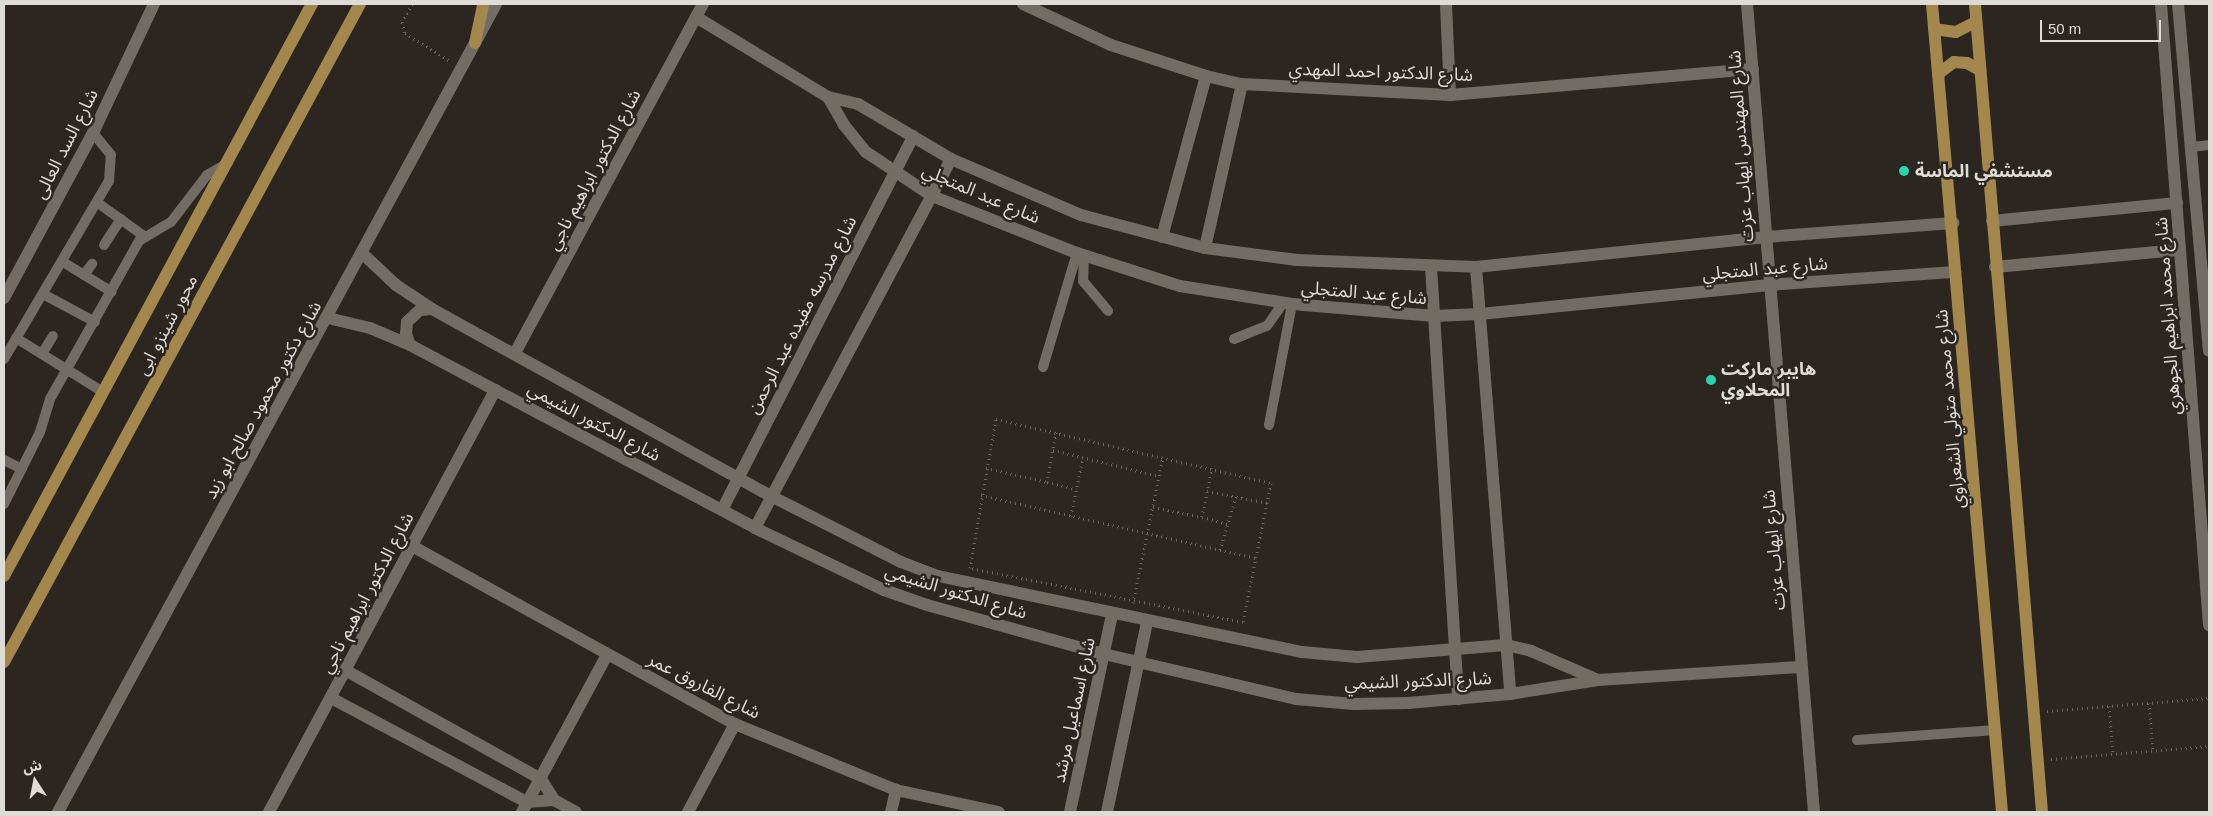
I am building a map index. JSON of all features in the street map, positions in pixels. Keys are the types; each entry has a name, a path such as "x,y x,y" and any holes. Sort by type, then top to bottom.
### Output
{"main road":[{"name":"محور شينزو ابى","path":"4,576 312,4"},
{"name":"محور شينزو ابى","path":"4,662 360,4"},
{"path":"475,43 483,4"},
{"name":"شارع محمد متولي الشعراوي","path":"1932,4 1953,223 2002,812"},
{"path":"1975,4 1978,69 2042,812"},
{"path":"1934,29 1956,32 1976,22"},
{"path":"1938,74 1954,62 1967,62 1978,69"}],"street":[{"name":"شارع السد العالى","path":"4,298 93,133 154,4"},
{"name":"شارع دكتور محمود صالح ابو زيد","path":"58,812 363,254 496,4"},
{"name":"شارع الدكتور ابراهيم ناجي","path":"515,353 703,4"},
{"name":"شارع الدكتور احمد المهدي","path":"1022,4 1111,45 1206,76 1242,84 1450,95 1752,69"},
{"path":"1446,4 1450,95"},
{"name":"شارع المهندس ايهاب عزت","path":"1747,4 1766,237 1768,285"},
{"name":"شارع محمد ابراهيم الجوهري","path":"2161,4 2209,625"},
{"path":"2178,4 2209,351"},
{"name":"شارع عبد المتجلي","path":"696,17 828,97 858,104 951,158 1081,215 1205,248 1297,260 1431,267 1476,267 1766,237 1953,223"},
{"path":"1162,237 1206,76"},
{"path":"1205,248 1242,84"},
{"name":"شارع عبد المتجلي","path":"828,97 844,125 866,152 894,173 932,196 1080,254 1180,286 1288,304 1434,316 1480,314 1768,285 1956,272"},
{"name":"شارع مدرسه مفيده عبد الرحمن","path":"722,510 913,136"},
{"path":"755,528 951,158"},
{"path":"1992,221 2177,203"},
{"path":"1995,267 2180,250"},
{"name":"شارع الدكتور الشيمي","path":"363,254 396,285 432,309 515,353 771,496 892,557 938,576 1147,622 1302,652 1357,657 1506,645 1531,651 1598,680"},
{"path":"1431,267 1458,699"},
{"path":"1476,267 1510,694"},
{"name":"شارع ايهاب عزت","path":"1768,285 1814,812"},
{"path":"410,345 406,334 407,322 420,310 432,309"},
{"name":"شارع الدكتور الشيمي","path":"328,318 370,328 410,345 755,528 905,598 1104,654 1296,699 1363,704 1510,694 1598,680 1801,667"},
{"name":"شارع الدكتور ابراهيم ناجي","path":"274,811 345,670 495,390"},
{"name":"شارع الفاروق عمر","path":"412,546 734,724 896,790 999,812"},
{"name":"شارع اسماعيل مرشد","path":"1070,812 1112,614"},
{"path":"1107,812 1147,622"},
{"path":"525,807 607,655"},
{"path":"345,670 541,779 554,800 576,812"},
{"path":"332,698 525,807 554,800"},
{"path":"688,812 734,724"},
{"path":"891,812 896,790"}],"lane":[{"path":"4,359 98,203 109,181 113,164 107,147 93,133"},
{"path":"2191,148 2209,145"},
{"path":"4,504 40,432 50,399 144,236 171,222 207,175 228,162"},
{"path":"98,203 144,236"},
{"path":"104,245 121,219"},
{"path":"1080,254 1083,281 1108,311"},
{"path":"1043,367 1080,254"},
{"path":"63,262 112,292"},
{"path":"84,275 92,264"},
{"path":"43,294 68,313 95,322"},
{"path":"1234,339 1267,326 1288,304"},
{"path":"1269,425 1288,304"},
{"path":"42,354 53,336"},
{"path":"16,338 104,392"},
{"path":"4,460 22,470"},
{"path":"1857,740 1996,730"}],"path":[{"path":"412,4 402,22 404,33 462,68"},
{"path":"995,419 1163,457 1268,482 1272,486 1243,622 973,570 970,566 995,419"},
{"path":"1047,482 1056,432"},
{"path":"1053,450 1159,476"},
{"path":"1130,618 1163,457"},
{"path":"1071,516 1083,458"},
{"path":"986,468 1076,489"},
{"path":"1202,517 1212,468"},
{"path":"1207,491 1268,503"},
{"path":"981,495 1257,558"},
{"path":"1220,550 1236,496"},
{"path":"1153,507 1228,524"},
{"path":"2034,712 2209,698"},
{"path":"2149,703 2153,751"},
{"path":"2109,706 2113,754"},
{"path":"2038,760 2209,746"}],"place":[{"name":"مستشفي الماسة","path":"1904,171"},
{"name":"هايبر ماركت المحلاوي","path":"1711,380"}]}
